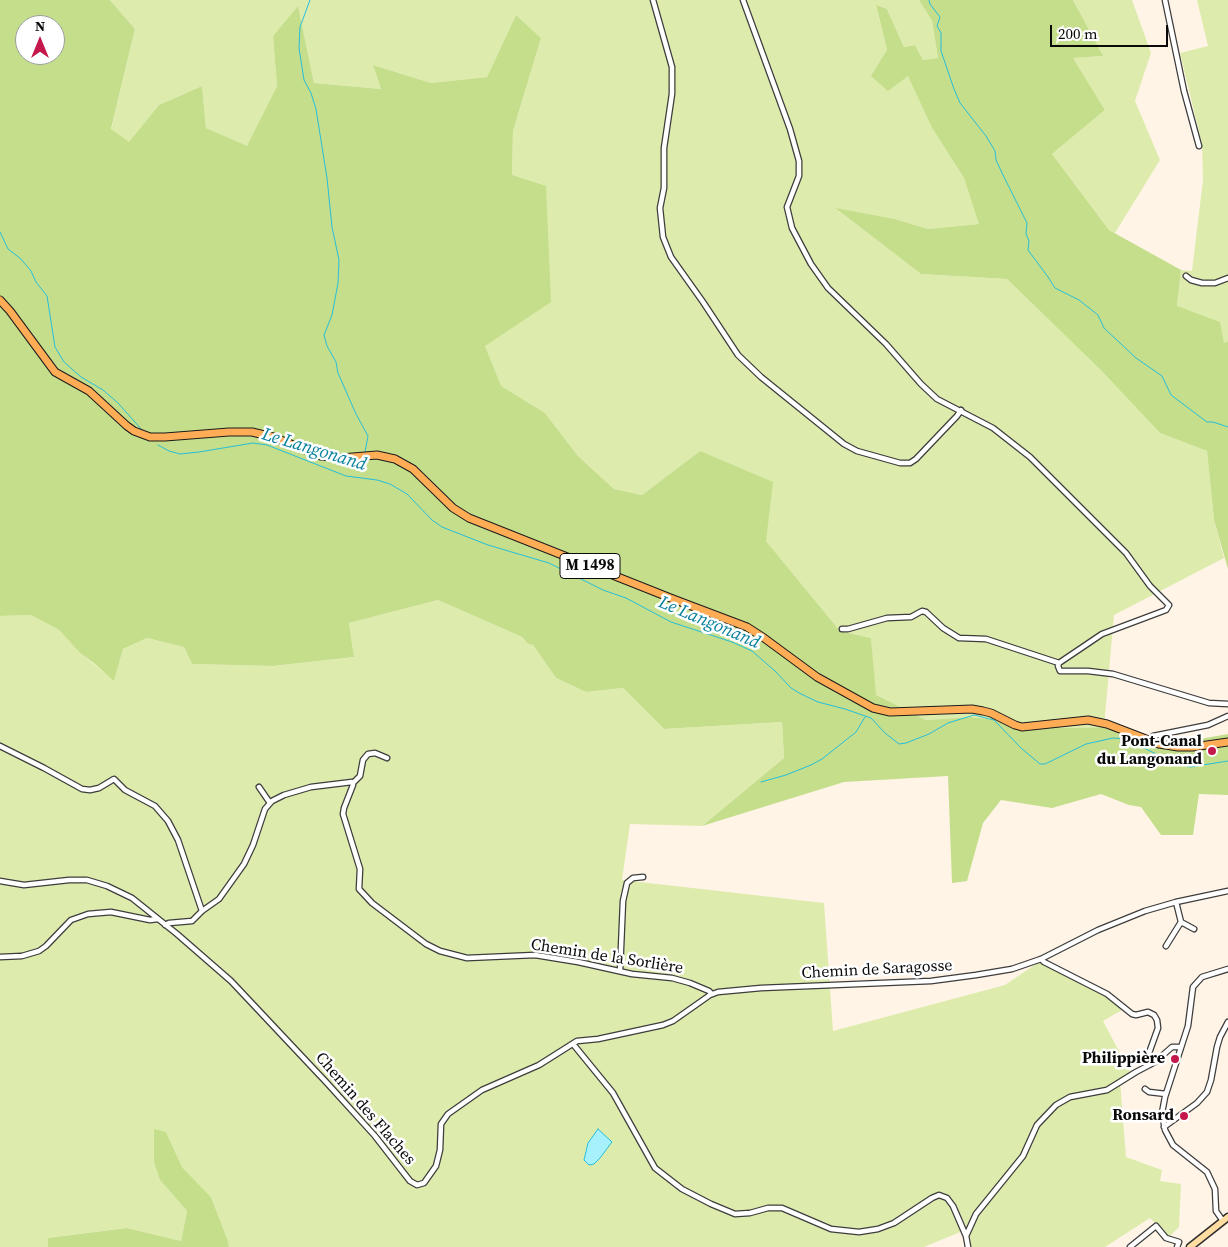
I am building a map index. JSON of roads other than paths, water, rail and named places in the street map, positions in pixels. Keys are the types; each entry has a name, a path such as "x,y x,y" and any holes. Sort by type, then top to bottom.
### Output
{"main road":[{"name":"M 1498","path":"0,300 55,372 89,391 127,426 142,434 150,437 166,437 252,432 273,437 322,456 341,458 387,456 414,469 453,508 469,518 673,600 741,624 764,638 818,677 873,708 890,712 972,709 991,712 1022,727 1078,721 1097,721 1149,741 1178,747 1228,742"},
{"path":"1190,1247 1225,1219"}],"street":[{"path":"652,0 672,67 672,94 664,148 664,188 660,208 663,238 671,257 738,355 761,377 840,442 857,450 900,464 910,463 916,459 961,410"},
{"path":"743,0 764,63 790,129 799,160 799,176 787,207 790,222 811,264 828,288 886,344 921,384 938,398 993,428 1030,457 1126,553 1150,586 1169,605 1166,610 1102,634 1059,663"},
{"path":"1165,0 1184,91 1199,146"},
{"path":"1186,276 1191,280 1202,283 1215,283 1228,278"},
{"path":"842,629 887,618 911,617 922,611 926,612 943,628 959,638 986,639 1059,663"},
{"path":"1059,663 1060,671 1088,670 1106,673 1209,703 1228,704"},
{"path":"1149,741 1152,736 1208,725 1228,716"},
{"path":"0,746 49,770 82,789 99,788 114,779 125,790 155,806 168,821 180,846 202,911"},
{"name":"Chemin de la Sorlière","path":"387,758 375,753 368,754 363,760 360,776 353,783 343,814 360,868 359,890 372,903 419,940 440,951 467,958 535,956 620,970 632,974 661,976 681,980 712,994"},
{"path":"165,925 192,921 219,899 244,864 253,845 265,809 270,803 284,795 311,787 353,783"},
{"path":"259,787 270,803"},
{"path":"620,970 622,903 627,883 633,878 643,877"},
{"name":"Chemin des Flaches","path":"0,881 24,885 69,880 95,882 132,898 221,971 327,1083 375,1136 410,1181 416,1184 424,1182 436,1166 440,1150 441,1124 448,1114 482,1090 539,1065 577,1041 663,1025 682,1015 712,994"},
{"name":"Chemin de Saragosse","path":"712,994 761,988 860,985 949,979 1000,972 1041,959 1118,921 1145,911 1228,891"},
{"path":"1166,946 1181,922 1176,902"},
{"path":"0,957 22,956 39,951 71,920 88,914 111,912 150,920 158,919"},
{"path":"1181,922 1194,929"},
{"path":"1041,959 1107,994 1132,1014 1148,1012 1154,1015 1158,1028 1148,1053 1149,1065"},
{"path":"1225,1219 1216,1211 1215,1189 1207,1172 1172,1145 1164,1128 1162,1113 1189,1019 1192,991 1196,983 1202,978 1228,969"},
{"path":"1164,1128 1197,1104 1207,1092 1217,1047 1228,1022"},
{"path":"573,1044 613,1093 655,1168 682,1189 735,1214 750,1213 768,1208 782,1208 831,1229 859,1232 878,1229 894,1223 932,1198 940,1195 947,1198 953,1206 966,1236 968,1247"},
{"path":"966,1236 976,1214 1023,1156 1037,1125 1056,1104 1070,1097 1107,1090 1161,1058 1172,1047 1180,1047"},
{"path":"1145,1089 1150,1092 1166,1094"},
{"path":"1130,1247 1156,1226 1165,1237 1179,1242 1177,1247"}],"water":[{"path":"598,1129 612,1142 594,1164 589,1165 584,1160 588,1143"}],"waterway":[{"path":"310,0 300,27 299,48 304,80 316,109 327,178 332,227 339,260 338,283 332,315 324,335 327,346 336,362 338,373 368,436 365,452"},
{"path":"929,0 940,17 937,26 941,33 941,51 954,89 960,103 986,136 995,151 996,160 1027,223 1028,250 1055,288 1079,300 1098,315 1104,328 1136,358 1162,376 1171,395 1207,422 1228,427"},
{"path":"0,232 8,249 21,259 31,271 36,282 47,296 55,347 64,362 81,377 103,390 118,403 142,430"},
{"name":"Le Langonand","path":"158,445 180,454 253,443 267,445 346,476 377,480 390,484 407,494 432,520 442,527 488,545 549,563 603,590 626,598 671,622 732,642 752,651 791,688 818,702 871,718 899,744 929,734 948,723 974,715 994,720 1021,748 1040,764 1045,764 1086,744 1113,738 1126,739 1160,756 1190,767 1228,761"},
{"path":"761,782 786,775 822,759 856,732 865,717"}],"place":[{"name":"Pont-Canal du Langonand","path":"1212,751"},
{"name":"Philippière","path":"1175,1059"},
{"name":"Ronsard","path":"1184,1116"}]}
